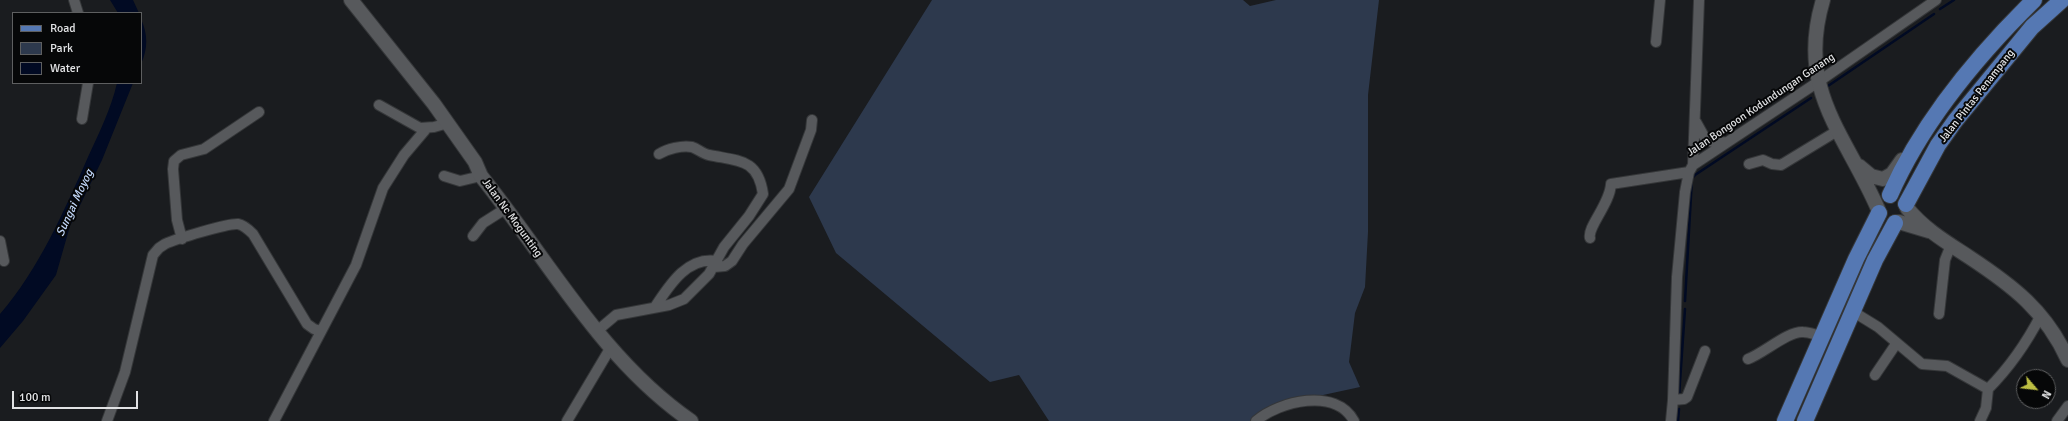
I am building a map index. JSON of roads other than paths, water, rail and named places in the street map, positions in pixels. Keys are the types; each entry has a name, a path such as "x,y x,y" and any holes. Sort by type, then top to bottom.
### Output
{"main road":[{"path":"1822,0 1814,40 1818,82 1823,101 1837,131 1857,165 1883,220 1902,214 1951,245 2022,294 2041,315 2061,343 2068,360"},
{"name":"Jalan Pintas Penampang","path":"1890,194 1902,170 1932,122 1980,56 2034,0"},
{"name":"Jalan Pintas Penampang","path":"1805,421 1875,260 1902,214 1938,145 1955,121 2032,27 2062,0"},
{"name":"Jalan Nc Mogunting","path":"353,1 448,123 475,162 481,176 597,331 646,385 690,421"},
{"path":"1857,165 1876,178 1886,178 1895,170 1923,129 1932,122"},
{"path":"1785,421 1821,336 1879,211 1881,200 1890,194 1902,197 1902,214"}],"street":[{"path":"74,0 78,12"},
{"path":"1656,42 1660,0"},
{"path":"1590,238 1589,233 1603,210 1610,193 1611,184 1691,168 1696,120 1699,0"},
{"name":"Jalan Bongoon Kodundungan Ganang","path":"1671,421 1677,277 1685,192 1691,168 1936,0"},
{"path":"82,119 88,84"},
{"path":"379,105 420,128 448,123"},
{"path":"182,239 176,214 172,169 174,161 181,155 204,149 259,112"},
{"path":"655,307 668,288 687,268 702,260 725,266 732,261 742,244 790,189 811,130 812,120"},
{"path":"1696,120 1706,140 1716,143 1729,141"},
{"path":"274,421 356,265 383,188 404,155 426,128"},
{"path":"1749,164 1763,160 1772,164 1781,165 1837,131"},
{"path":"597,331 616,315 684,299 709,274 724,247 749,216 763,194 760,177 747,163 723,156 709,155 691,147 666,149 659,154"},
{"path":"444,176 460,181 481,176"},
{"path":"473,236 483,223 505,209"},
{"path":"107,421 125,372 153,255 159,248 182,239 232,224 238,224 248,229 257,241 307,324 314,329 321,331"},
{"path":"0,240 4,261"},
{"path":"1939,314 1945,260 1951,245"},
{"path":"1852,312 1878,327 1896,344 1922,364 1947,366 1988,389"},
{"path":"1980,421 1986,408 1988,389 2032,334 2041,315"},
{"path":"1748,359 1762,353 1789,335 1798,332 1821,336"},
{"path":"1875,375 1896,344"},
{"path":"567,421 611,347"},
{"path":"1673,400 1688,397 1705,351"},
{"path":"1256,421 1284,404 1312,401 1330,403 1339,406 1347,412 1354,421"},
{"path":"2057,421 2068,406"}],"water":[{"path":"110,0 133,0 139,12 117,12"},
{"path":"142,22 146,36 145,52 142,61"},
{"name":"Sungai Moyog","path":"117,84 133,84 102,160 70,226 56,275 23,321 0,348 0,314 27,278 50,239 70,198 111,102"}],"waterway":[{"path":"1940,9 1954,0"},
{"path":"1825,88 1934,14"},
{"path":"1685,301 1692,178 1811,98"},
{"path":"1679,396 1685,309"},
{"path":"1678,421 1679,409"}]}
